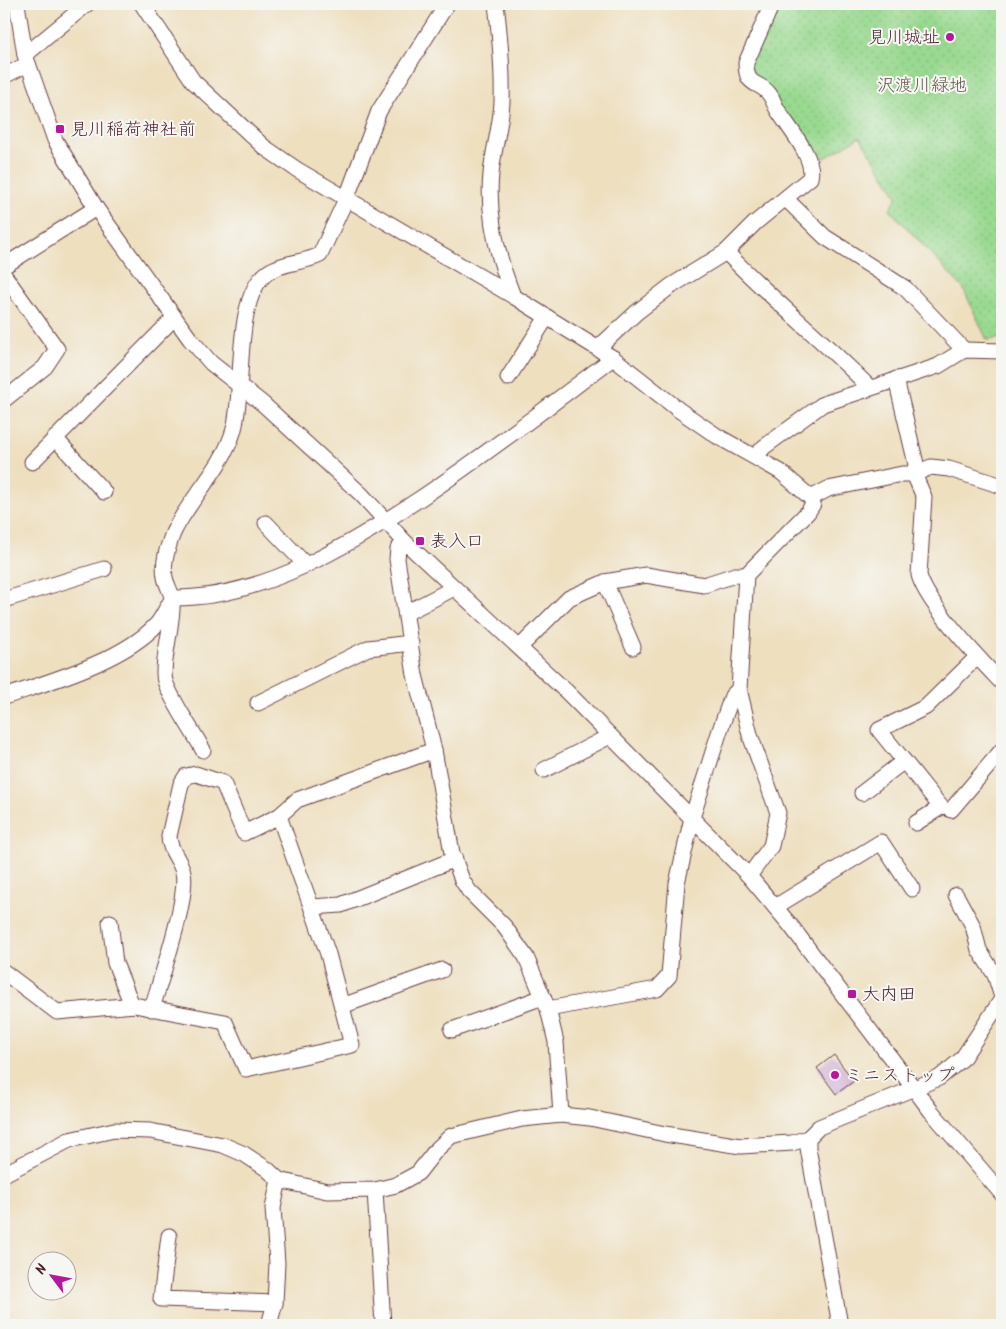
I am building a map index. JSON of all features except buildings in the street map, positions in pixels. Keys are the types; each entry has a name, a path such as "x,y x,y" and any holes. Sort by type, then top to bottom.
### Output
{"street":[{"path":"17,4 27,60 55,140 96,208 174,318 200,351 307,444 405,542 520,647 748,876 775,907 913,1089 1002,1194"},
{"path":"4,76 27,60 88,4"},
{"path":"142,4 154,19 175,57 193,81 264,147 288,164 347,197 598,348 679,410 717,436 780,472 811,498 812,504 808,512 746,575 738,689 750,735 778,813 771,846 748,876"},
{"path":"203,750 164,680 172,598 164,576 166,552 174,532 217,467 234,429 240,386 241,342 250,299 257,283 267,273 283,265 308,261 320,256 347,197 379,111 447,4"},
{"path":"496,4 501,45 502,105 491,173 490,200 499,250 513,296"},
{"path":"598,348 651,301 726,252 755,223 804,184 812,172 804,150 775,107 769,93 754,85 748,79 746,72 746,63 772,4"},
{"path":"786,199 825,237 905,288 964,350"},
{"path":"4,266 96,208"},
{"path":"726,252 754,281 786,307 869,387"},
{"path":"4,275 57,350 45,367 4,400"},
{"path":"508,378 547,316"},
{"path":"32,462 174,318"},
{"path":"755,457 764,448 823,404 869,387 938,366 964,350 1002,351"},
{"path":"172,598 190,598 244,589 338,550 385,521 489,451 613,358"},
{"path":"896,380 916,464 914,474 924,497 919,575 922,587 978,657 1002,683"},
{"path":"55,438 104,492"},
{"path":"811,498 828,489 902,474 914,474 931,467 950,469 1002,486"},
{"path":"266,523 304,564"},
{"path":"405,542 398,549 397,559 415,675 434,750 454,859 469,891 504,926 526,957 546,1003 556,1042 562,1115"},
{"path":"4,600 104,569"},
{"path":"520,647 569,598 605,582 646,575 688,584 704,585 735,575 746,575"},
{"path":"605,582 633,646"},
{"path":"406,613 454,588"},
{"path":"4,697 73,674 145,636 158,622 172,598"},
{"path":"258,703 368,648 410,643"},
{"path":"916,823 941,807 879,730 926,707 978,657"},
{"path":"452,1030 546,1003 657,989 669,976 677,883 692,818 729,705 738,689"},
{"path":"544,770 610,736"},
{"path":"152,1008 183,897 183,872 169,845 168,836 181,784 186,776 196,774 223,783 244,833 279,816 297,800 434,750"},
{"path":"951,810 1002,750"},
{"path":"862,793 904,761"},
{"path":"4,972 57,1012 132,1005 225,1022 246,1069 352,1044 328,954 279,816"},
{"path":"775,907 881,842 912,889"},
{"path":"312,907 341,905 454,859"},
{"path":"4,1174 69,1140 114,1130 150,1131 223,1145 244,1154 267,1169 279,1180 327,1191 375,1190 396,1185 418,1174 436,1150 451,1136 522,1119 562,1115 590,1118 665,1134 741,1146 792,1142 808,1138 819,1127 939,1078 962,1059 1002,998 995,975 980,950 973,926 956,895"},
{"path":"110,922 115,963 132,1005"},
{"path":"342,1006 442,970"},
{"path":"808,1138 808,1148 840,1325"},
{"path":"269,1325 275,1303 277,1263 273,1208 279,1180"},
{"path":"375,1190 383,1325"},
{"path":"169,1236 160,1299 275,1303"}],"green space":[{"name":"沢渡川緑地","path":"775,4 1002,4 1002,338 987,340 963,288 890,210 897,196 860,137 825,158 809,146 754,76 749,63"}],"place":[{"name":"見川城址","path":"950,37"},
{"name":"見川稲荷神社前","path":"60,129"},
{"name":"表入口","path":"420,541"},
{"name":"大内田","path":"852,994"},
{"name":"ミニストップ","path":"835,1075"}]}
